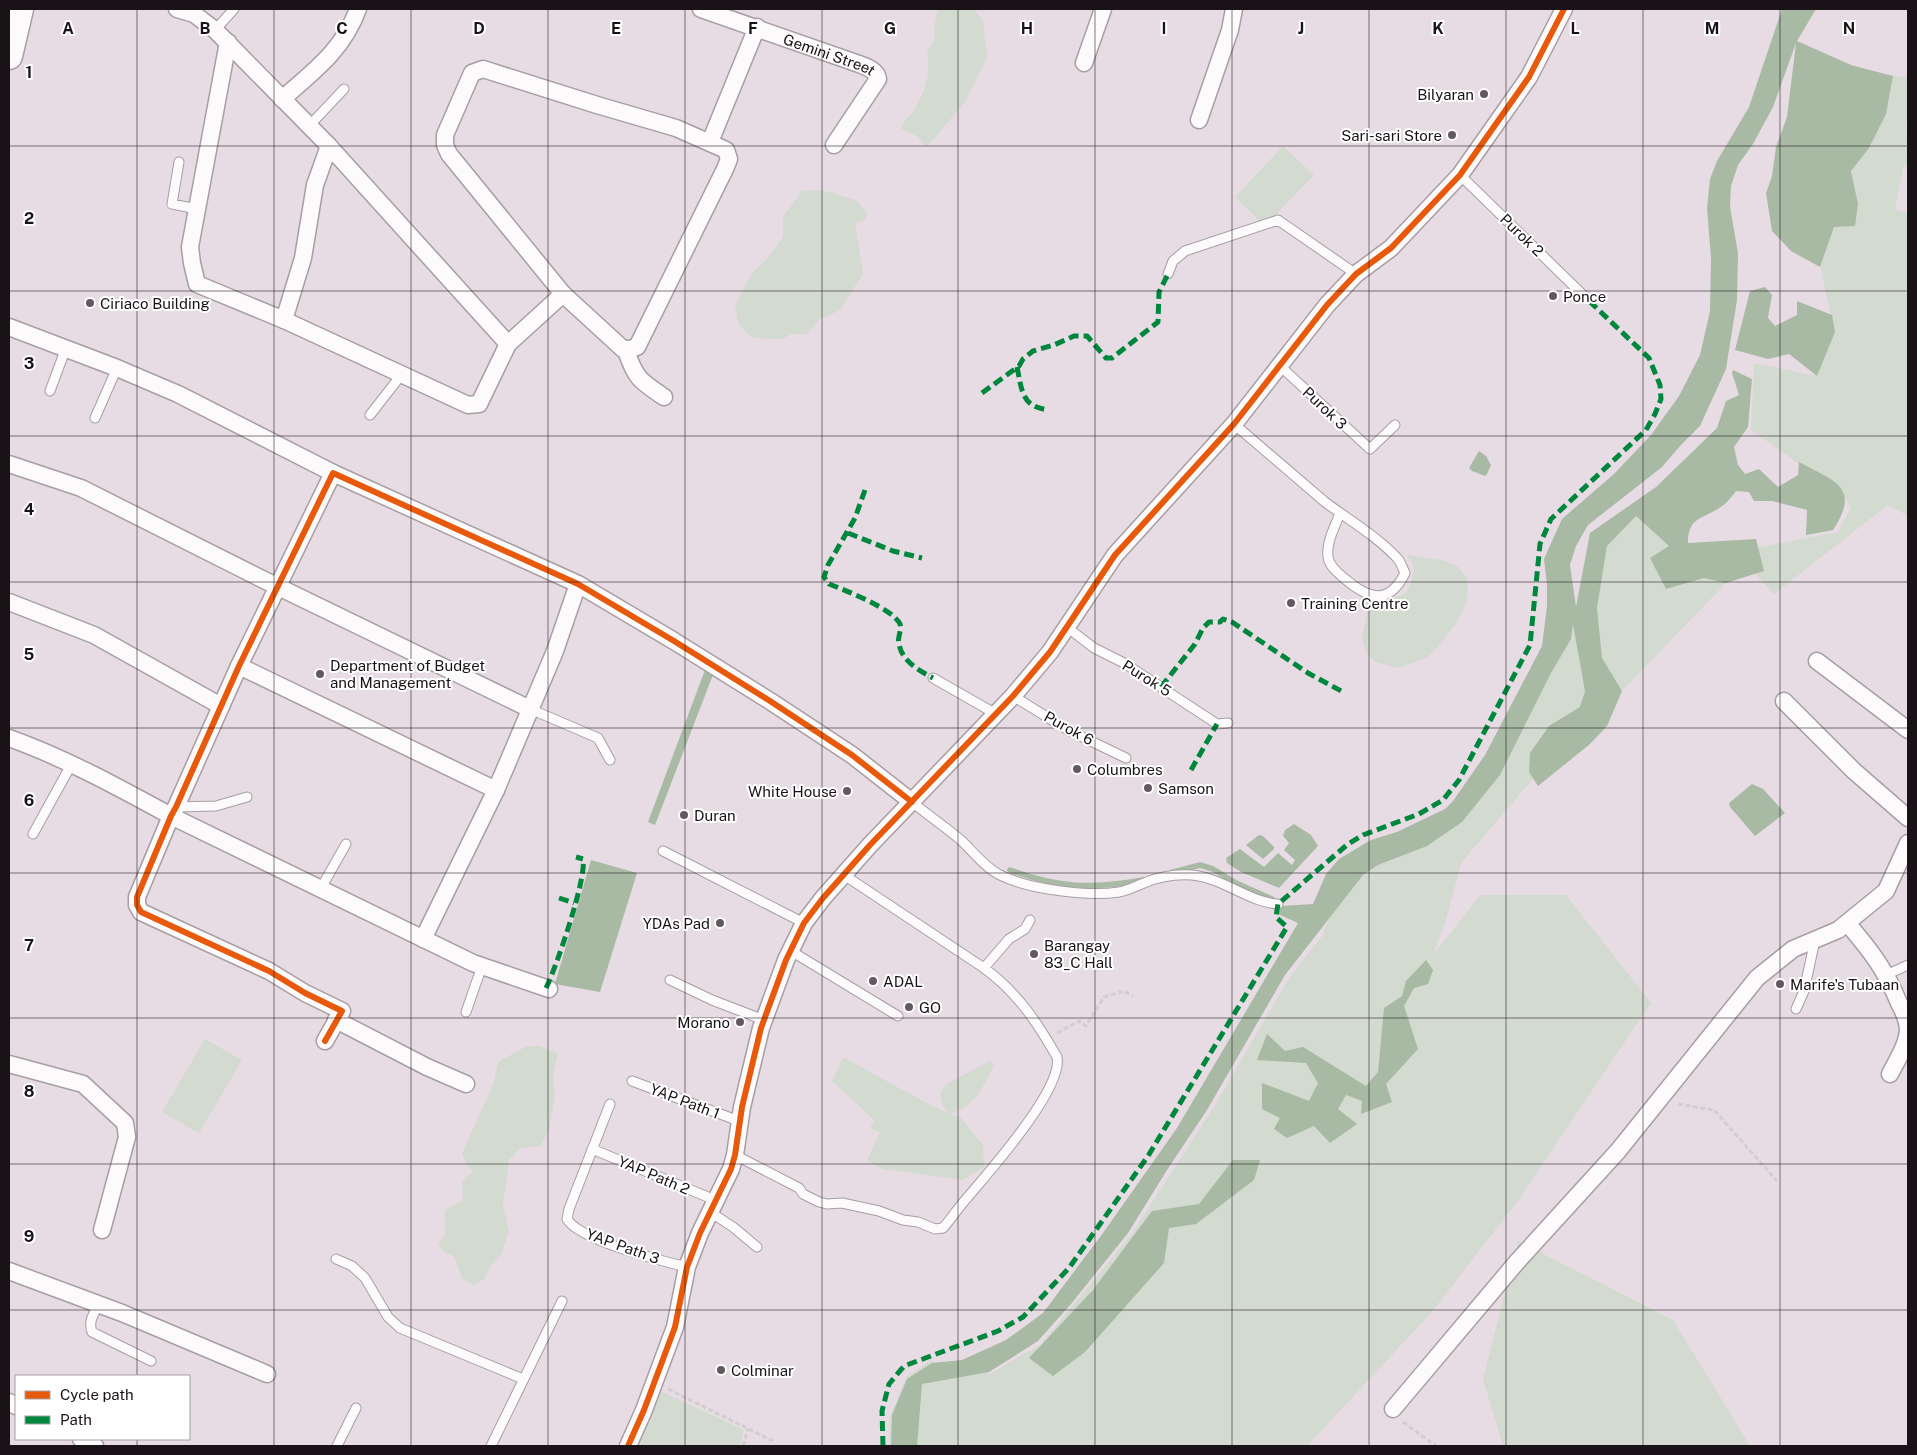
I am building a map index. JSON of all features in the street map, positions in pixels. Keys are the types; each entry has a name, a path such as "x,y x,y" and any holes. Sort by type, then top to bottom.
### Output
{"main road":[{"path":"9,56 20,9"}],"street":[{"path":"177,9 194,14 228,42 329,146 508,344"},
{"path":"282,99 328,58 342,42 358,9"},
{"name":"Gemini Street","path":"701,9 757,27 874,71 878,79 834,145"},
{"path":"1084,62 1103,9"},
{"path":"1199,120 1230,30 1234,9"},
{"path":"628,1446 675,1327 687,1267 712,1206 723,1188 735,1156 739,1121 764,1020 804,923 844,874 1013,696 1068,628 1115,555 1234,424 1327,305 1356,274 1391,248 1460,175 1528,77 1564,9"},
{"path":"710,142 757,27"},
{"path":"228,42 190,247 197,284 284,320 468,405 477,406 508,344 563,294"},
{"path":"626,350 637,346 729,159 726,150 676,128 502,74 484,69 472,73 445,135 444,145 449,154 563,294 626,350 636,376 664,397"},
{"path":"284,320 303,258 315,184 329,146"},
{"path":"9,327 117,368 178,394 333,473 578,584 770,701 852,755 912,802"},
{"path":"9,464 81,488 530,709"},
{"path":"325,1041 342,1010 305,992 269,971 140,912 137,905 138,894 239,666 333,473"},
{"path":"423,939 496,790 555,651 578,584"},
{"path":"9,602 94,635 221,706"},
{"path":"1818,661 1908,730"},
{"path":"239,666 496,790"},
{"path":"1784,701 1854,771 1908,818"},
{"path":"9,738 36,748 174,811 423,939 482,966 549,989"},
{"path":"1394,1408 1516,1264 1618,1151 1757,978 1793,949 1838,930 1886,891 1908,843"},
{"path":"1847,923 1875,956 1903,1012 1908,1028 1906,1042 1890,1074"},
{"path":"336,1020 427,1067 466,1084"},
{"path":"9,1064 83,1084 125,1124 127,1138 102,1230"},
{"path":"9,1271 99,1304 267,1374"},
{"path":"83,1440 95,1446"}],"lane":[{"path":"215,30 234,9"},
{"path":"309,126 344,89"},
{"path":"180,162 172,204 197,209"},
{"name":"Purok 2","path":"1460,175 1584,296"},
{"path":"1168,274 1173,262 1185,251 1278,220 1356,274"},
{"path":"50,391 66,348"},
{"name":"Purok 3","path":"1280,366 1370,449 1395,425"},
{"path":"95,418 117,368"},
{"path":"370,416 402,374"},
{"path":"1234,424 1340,513 1400,560 1405,574 1399,586 1392,592 1383,596 1369,595 1350,583 1333,568 1328,558 1328,549 1332,532 1340,513"},
{"name":"Purok 5","path":"1068,628 1094,648 1124,663 1217,724 1228,723"},
{"path":"933,678 996,714"},
{"name":"Purok 6","path":"1013,696 1068,730 1126,758"},
{"path":"530,709 598,738 610,760"},
{"path":"33,834 71,765"},
{"path":"174,811 216,806 247,797"},
{"path":"912,802 962,842 993,871 1001,876 1041,888 1095,894 1121,892 1146,882 1171,876 1192,875 1220,882 1267,904 1278,904"},
{"path":"321,888 346,844"},
{"path":"663,851 804,923"},
{"path":"735,1156 799,1188 803,1194 819,1202 827,1204 842,1203 879,1211 935,1229 943,1228 1016,1139 1051,1086 1058,1063 1056,1057 1018,998 1000,980 984,968 844,874"},
{"path":"984,968 1009,939 1025,930 1030,920"},
{"path":"1796,1009 1804,991 1815,940"},
{"path":"791,951 898,1016"},
{"path":"1886,975 1908,965"},
{"path":"466,1012 482,966"},
{"path":"670,980 712,1000 764,1020"},
{"name":"YAP Path 1","path":"632,1081 739,1121"},
{"name":"YAP Path 3","path":"610,1104 569,1208 567,1219 570,1224 582,1232 632,1252 687,1267"},
{"name":"YAP Path 2","path":"592,1149 712,1206 733,1227 758,1247"},
{"path":"336,1258 352,1266 365,1278 388,1318 400,1328 523,1379"},
{"path":"491,1446 562,1301"},
{"path":"99,1304 91,1321 92,1332 151,1361"},
{"path":"337,1446 356,1408"}],"path":[{"path":"1045,1039 1079,1021 1086,1026 1104,998 1124,991 1134,996"},
{"path":"1658,1101 1714,1110 1777,1181"},
{"path":"654,1382 773,1441"},
{"path":"1394,1408 1400,1419 1436,1446"},
{"path":"744,1446 748,1429"}],"shaded area":[{"path":"938,9 973,9 983,20 988,56 965,102 927,147 918,137 901,129 922,95 928,74 927,50 935,39 934,26"},
{"path":"1782,9 1816,9 1797,41 1851,65 1893,76 1886,114 1869,148 1851,171 1858,204 1855,226 1834,227 1820,267 1791,251 1772,231 1766,193 1772,176 1776,147 1787,117 1796,43 1773,107 1753,144 1738,165 1731,186 1730,207 1738,253 1737,300 1726,369 1700,426 1662,467 1588,525 1576,546 1570,565 1576,607 1590,533 1656,487 1717,428 1726,401 1739,395 1732,373 1733,370 1752,379 1748,427 1734,447 1738,465 1745,474 1759,469 1778,487 1798,475 1799,462 1832,480 1840,487 1844,494 1845,503 1833,530 1806,535 1807,510 1772,501 1754,501 1749,492 1736,491 1722,506 1692,525 1688,543 1756,539 1764,571 1726,583 1704,578 1666,589 1650,558 1669,546 1636,516 1607,546 1597,608 1602,658 1622,691 1607,726 1590,744 1538,786 1529,772 1530,753 1549,726 1580,707 1585,691 1573,624 1571,639 1551,673 1500,775 1462,822 1427,846 1378,865 1363,875 1285,975 1207,1110 1128,1233 1071,1304 1038,1341 989,1372 922,1384 917,1446 891,1446 892,1415 907,1379 932,1363 962,1360 1006,1340 1043,1313 1103,1233 1177,1128 1298,923 1278,914 1281,906 1313,904 1326,874 1339,859 1371,840 1397,832 1445,809 1453,801 1485,755 1542,646 1547,606 1544,559 1562,519 1614,474 1651,435 1679,396 1700,355 1710,311 1711,258 1707,208 1710,179 1717,161 1749,107"},
{"path":"1893,76 1908,77 1908,120 1905,129 1908,131 1908,165 1904,165 1895,209 1908,213 1908,516 1888,505 1774,594 1735,552 1838,532 1851,507 1843,495 1751,430 1754,363 1817,376 1835,332 1820,267 1834,227 1858,204 1851,171 1869,148 1886,114"},
{"path":"1283,146 1314,175 1265,226 1235,197"},
{"path":"821,190 856,200 868,215 863,221 855,223 863,274 840,310 819,320 807,334 792,334 782,339 751,337 738,323 735,305 752,273 765,261 783,237 783,217 802,191"},
{"path":"1765,287 1772,295 1768,318 1775,326 1797,315 1797,301 1832,315 1835,332 1817,376 1789,354 1768,359 1735,350 1750,291"},
{"path":"1479,451 1486,456 1491,465 1485,476 1469,468"},
{"path":"1636,516 1669,546 1666,589 1704,577 1726,583 1622,691 1616,682 1461,863 1446,920 1433,955 1480,895 1566,895 1651,1003 1517,1202 1431,1313 1307,1446 889,1446 890,1417 906,1377 930,1361 990,1374 1041,1344 1131,1235 1215,1105 1289,978 1323,935 1332,908 1363,875 1378,865 1400,857 1462,822 1500,775 1551,673 1571,639 1573,621 1602,658 1597,609 1607,546"},
{"path":"1407,555 1441,560 1457,566 1468,579 1467,600 1458,621 1428,657 1398,668 1375,662 1365,650 1362,638 1367,614 1360,596 1371,601 1391,599 1406,593 1412,580 1414,567"},
{"path":"708,662 716,667 655,825 648,822"},
{"path":"1752,784 1763,789 1785,813 1755,836 1730,807 1729,803"},
{"path":"1294,824 1311,835 1318,846 1279,888 1241,872 1227,863 1226,858 1240,849 1264,867 1278,853 1292,865 1295,860 1284,850 1289,843 1283,836 1285,830"},
{"path":"1259,835 1263,836 1274,847 1263,859 1246,845"},
{"path":"591,860 637,873 600,992 555,984"},
{"path":"1426,960 1433,970 1428,984 1414,988 1404,1006 1418,1049 1386,1084 1392,1102 1361,1114 1362,1101 1346,1095 1338,1109 1357,1124 1330,1143 1314,1126 1287,1138 1274,1129 1280,1118 1262,1109 1262,1083 1309,1101 1318,1083 1306,1063 1257,1060 1267,1034 1285,1051 1303,1047 1366,1086 1378,1072 1384,1008 1402,996 1406,981"},
{"path":"205,1039 242,1060 199,1133 162,1112"},
{"path":"527,1046 539,1046 558,1054 553,1074 555,1095 549,1130 541,1146 521,1148 509,1160 503,1206 509,1231 501,1255 492,1264 484,1279 473,1285 462,1278 454,1256 443,1251 438,1243 445,1234 445,1210 463,1200 462,1183 473,1171 466,1164 462,1154 494,1082 498,1062"},
{"path":"843,1057 950,1114 943,1106 940,1094 946,1084 990,1061 994,1066 977,1095 966,1106 951,1114 961,1118 983,1145 984,1167 963,1180 883,1169 867,1161 880,1132 870,1129 874,1120 832,1081"},
{"path":"1233,1160 1260,1160 1254,1180 1196,1224 1169,1228 1164,1263 1085,1352 1053,1376 1029,1358 1093,1290 1152,1211 1199,1204"},
{"path":"1518,1241 1673,1320 1750,1446 1503,1446 1483,1379"},
{"path":"658,1390 744,1430 740,1446 635,1446"}],"waterway":[{"path":"1173,872 1200,865 1213,869 1236,883 1272,899"},
{"path":"1010,870 1044,880 1076,885 1108,885 1143,880"}],"marked path":[{"path":"982,393 1019,366 1023,359 1033,351 1054,345 1074,336 1087,336 1106,358 1112,358 1158,322 1159,292 1168,274"},
{"path":"883,1446 882,1411 889,1384 904,1366 998,1331 1023,1317 1069,1268 1148,1156 1287,927 1276,917 1278,904 1348,844 1363,835 1419,814 1443,800 1459,780 1530,645 1540,544 1551,519 1646,430 1661,399 1660,385 1649,358 1584,296"},
{"path":"1017,367 1024,396 1033,405 1049,410"},
{"path":"865,490 855,518 828,565 824,577 829,584 879,606 896,618 900,624 899,641 903,655 916,668 933,678"},
{"path":"848,533 893,551 922,558"},
{"path":"1161,687 1195,644 1203,628 1209,622 1220,622 1223,619 1232,622 1308,673 1343,692"},
{"path":"1191,770 1217,724"},
{"path":"546,988 557,962 576,903 583,869 583,859 576,857"},
{"path":"559,898 574,903"}],"cycle path":[{"path":"628,1446 644,1410 675,1327 687,1267 700,1233 731,1169 742,1107 761,1028 786,960 804,923 823,898 870,845 1013,696 1050,652 1115,555 1234,424 1327,305 1356,274 1391,248 1460,175 1529,77 1564,9"},
{"path":"325,1041 342,1011 305,993 269,971 141,912 137,905 137,897 171,816 239,666 333,473 578,584 770,701 852,755 912,802"}],"place":[{"name":"Bilyaran","path":"1484,94"},
{"name":"Sari-sari Store","path":"1452,135"},
{"name":"Ponce","path":"1553,296"},
{"name":"Ciriaco Building","path":"90,303"},
{"name":"Training Centre","path":"1291,603"},
{"name":"Department of Budget and Management","path":"320,674"},
{"name":"Columbres","path":"1077,769"},
{"name":"Samson","path":"1148,788"},
{"name":"White House","path":"847,791"},
{"name":"Duran","path":"684,815"},
{"name":"YDAs Pad","path":"720,923"},
{"name":"Barangay 83_C Hall","path":"1034,954"},
{"name":"ADAL","path":"873,981"},
{"name":"Marife's Tubaan","path":"1780,984"},
{"name":"GO","path":"909,1007"},
{"name":"Morano","path":"740,1022"},
{"name":"Colminar","path":"721,1370"}]}
